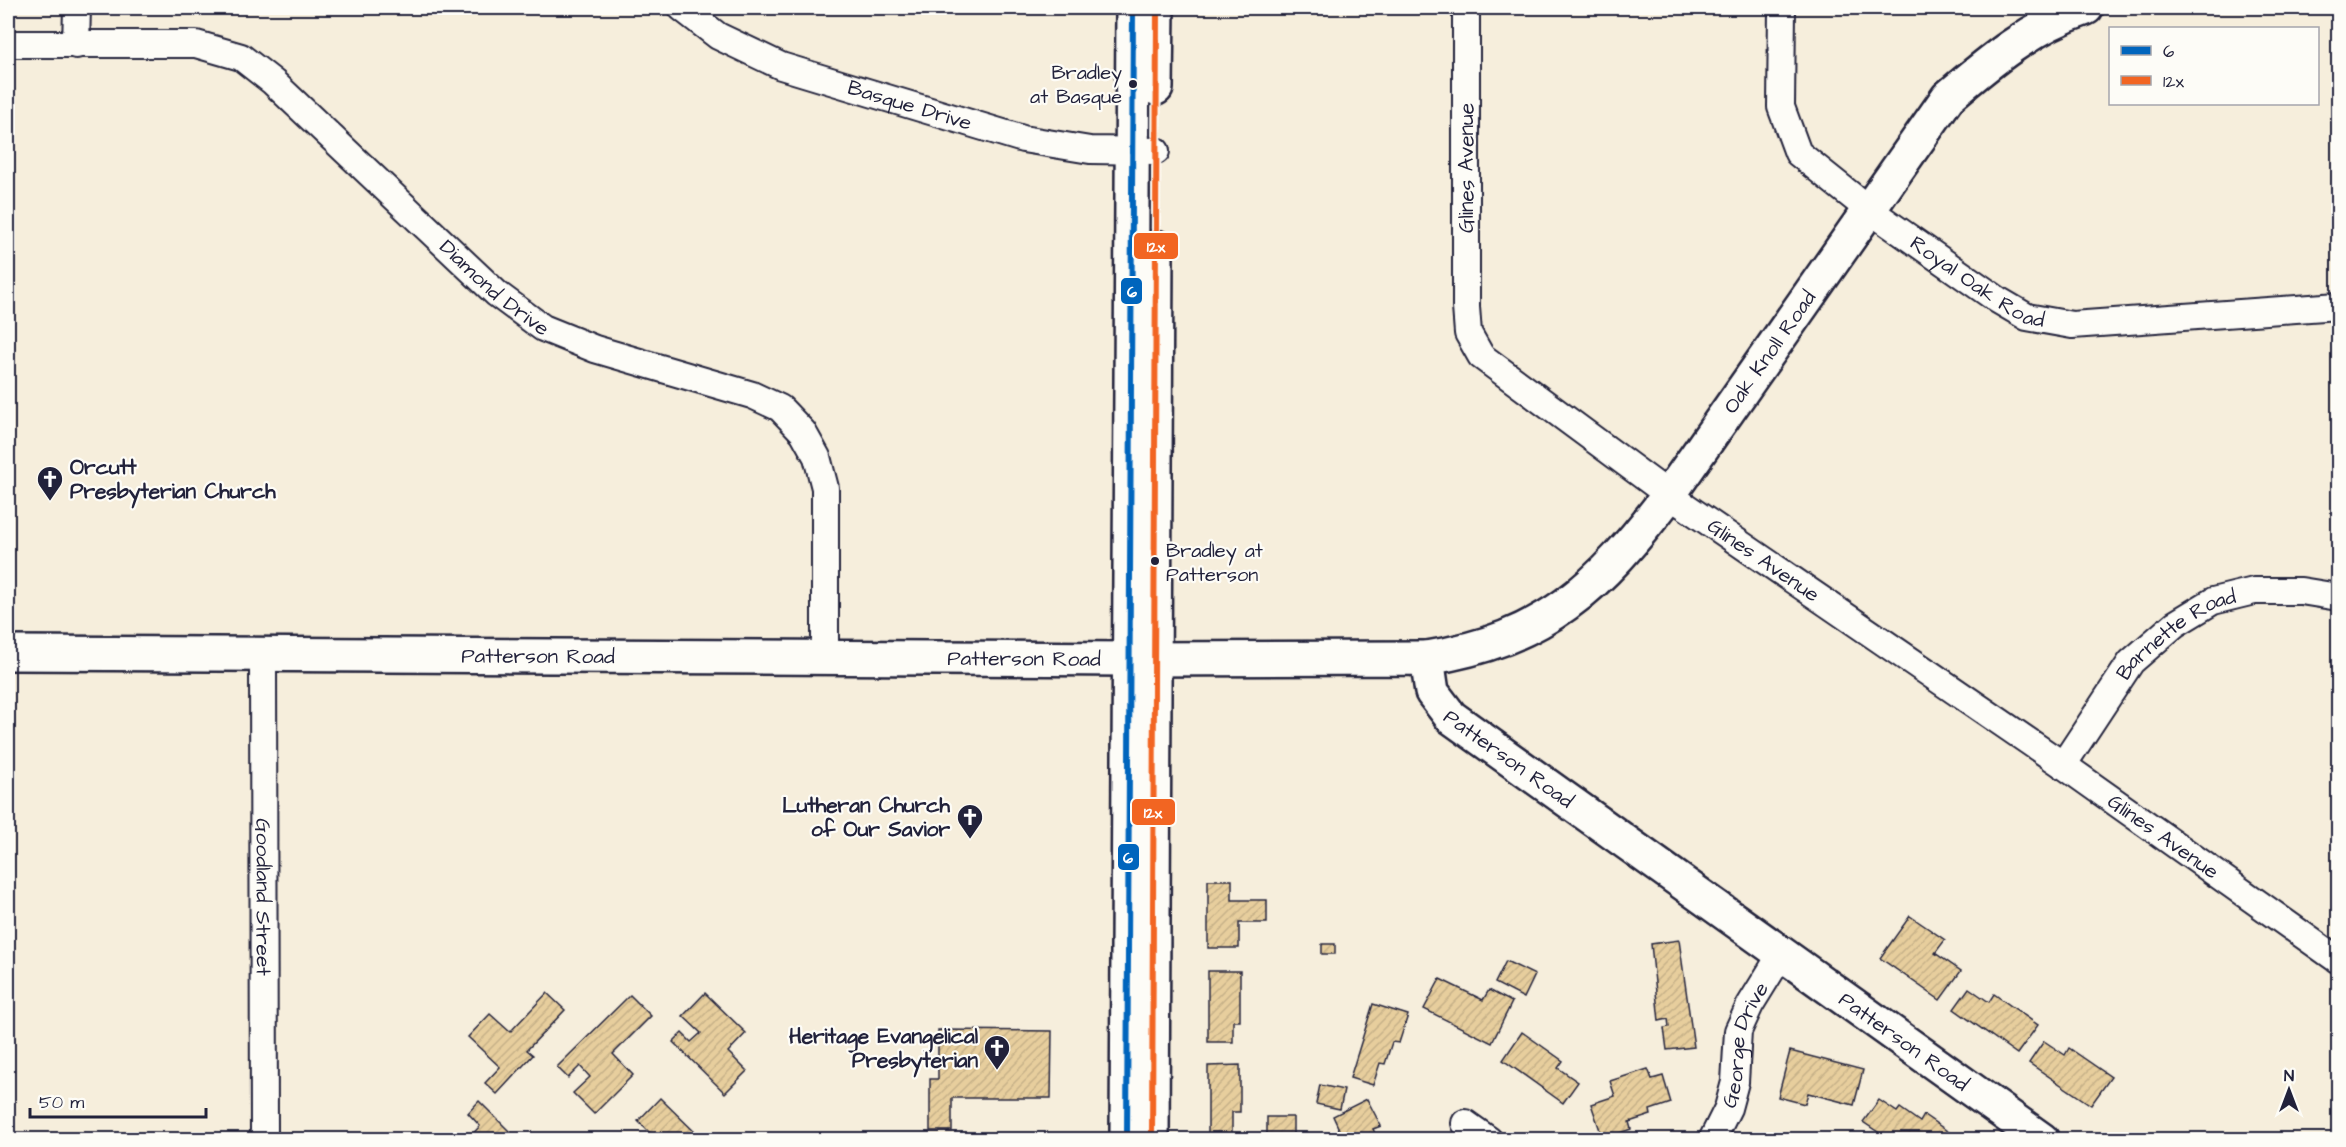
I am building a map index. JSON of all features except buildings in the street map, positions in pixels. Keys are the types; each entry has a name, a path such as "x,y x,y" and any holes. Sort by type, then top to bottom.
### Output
{"street":[{"path":"76,45 77,8"},
{"name":"Basque Drive","path":"682,8 718,36 781,66 1023,139 1090,150 1145,151"},
{"path":"1133,8 1145,151"},
{"path":"1152,1140 1143,659 1145,151 1157,8"},
{"name":"Glines Avenue","path":"1466,8 1468,333 1481,356 1669,495 2063,765 2338,960"},
{"name":"Royal Oak Road","path":"1782,8 1781,107 1798,153 1868,209 1998,300 2027,317 2072,325 2338,306"},
{"name":"Oak Knoll Road","path":"1427,658 1466,652 1517,635 1567,606 1600,579 1628,548 1669,495 1948,97 1999,54 2056,18 2086,8"},
{"name":"Diamond Drive","path":"8,44 196,44 241,57 273,82 497,294 543,328 595,348 752,395 780,408 808,441 817,457 825,488 825,658"},
{"name":"Barnette Road","path":"2063,765 2131,662 2175,624 2212,601 2254,591 2301,591 2338,597"},
{"name":"Patterson Road","path":"8,653 825,658 1427,658 1432,692 1451,717 2042,1140"},
{"name":"Goodland Street","path":"263,655 264,1140"},
{"path":"1128,1140 1143,659"},
{"name":"George Drive","path":"1712,1140 1728,1108 1735,1082 1738,1031 1750,1005 1782,953"},
{"path":"1465,1123 1489,1140"}],"transit line":[{"name":"6","path":"1127,1140 1133,8"},
{"name":"12x","path":"1152,1140 1157,8"}],"place":[{"name":"Bradley at Basque","path":"1133,84"},
{"name":"Orcutt Presbyterian Church","path":"50,502"},
{"name":"Bradley at Patterson","path":"1155,561"},
{"name":"Lutheran Church of Our Savior","path":"970,840"},
{"name":"Heritage Evangelical Presbyterian","path":"997,1071"}]}
